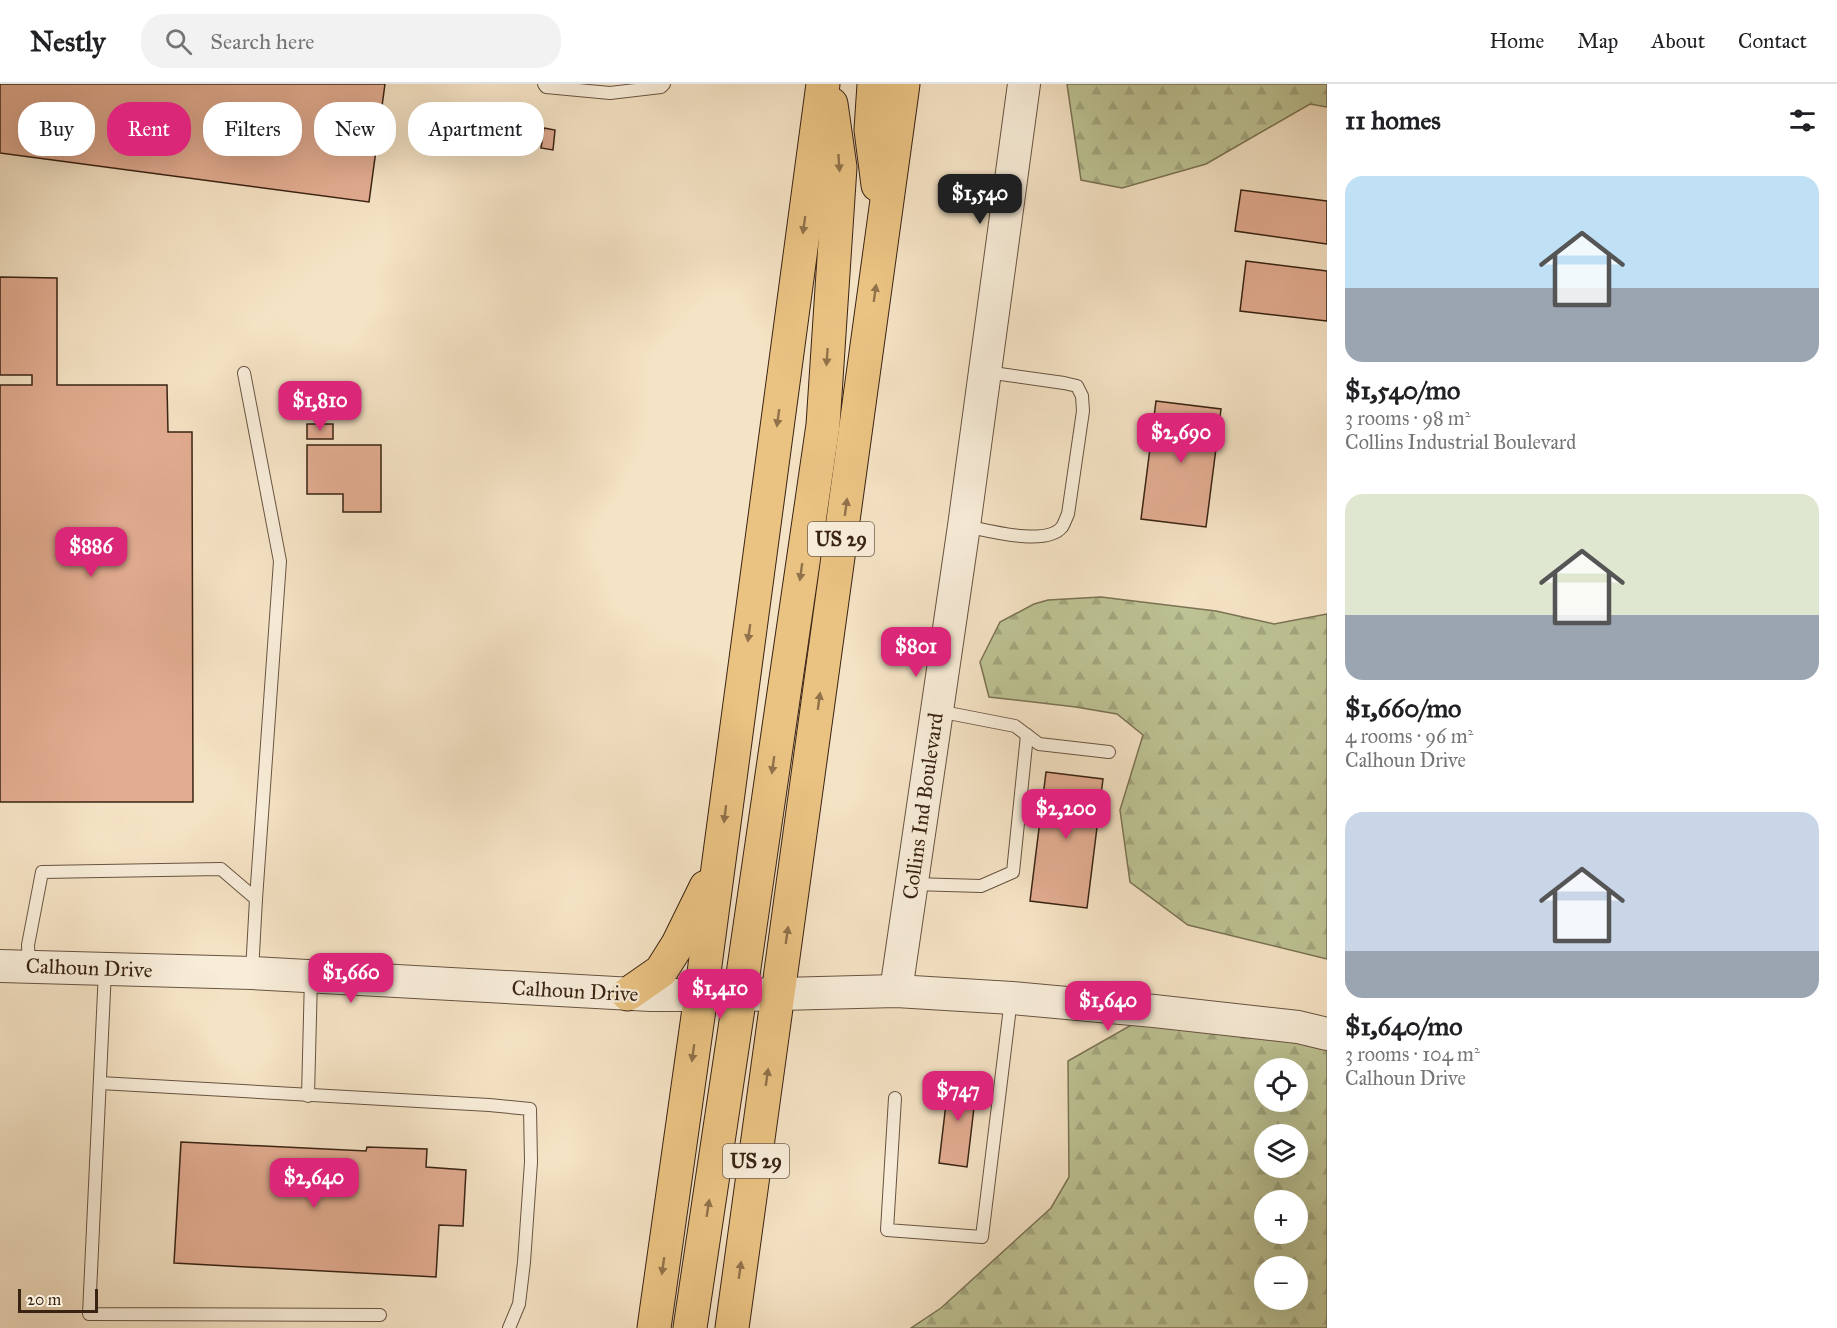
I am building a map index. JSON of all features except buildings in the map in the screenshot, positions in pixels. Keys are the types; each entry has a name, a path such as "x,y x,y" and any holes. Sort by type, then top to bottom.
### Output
{"highway":[{"path":"654,1328 823,84"},
{"path":"690,1328 741,995 823,425 840,167 829,84"},
{"path":"874,84 871,130 883,231"},
{"name":"US 29","path":"732,1328 903,84"},
{"path":"628,994 661,971 678,944 719,858"}],"street":[{"name":"Collins Ind Boulevard","path":"896,991 964,526 1024,84"},
{"name":"Calhoun Drive","path":"15,966 252,973 628,994 741,995 896,991 1011,998 1154,1011 1287,1026 1327,1034"}],"lane":[{"path":"544,84 546,87 610,93 661,87 663,84"},
{"path":"964,526 1033,537 1050,535 1061,528 1068,514 1083,411 1082,396 1077,386 985,372"},
{"path":"244,373 280,561 252,973"},
{"path":"937,711 1015,726 1039,744 1109,752"},
{"path":"911,884 981,886 1013,872 1027,735"},
{"path":"15,966 27,945 42,872 221,869 256,899"},
{"path":"105,969 89,1314 380,1315"},
{"path":"308,1096 311,977"},
{"path":"895,1098 887,1230 982,1237 1011,998"},
{"path":"100,1083 530,1109 531,1162 524,1262 519,1304 509,1328"}],"green space":[{"path":"1067,84 1327,84 1327,107 1310,104 1206,164 1122,188 1081,180"},
{"path":"1101,597 1216,611 1274,624 1327,614 1327,959 1188,925 1130,882 1120,810 1143,735 1117,714 989,697 980,662 1000,622 1034,604 1048,600"},
{"path":"1133,1024 1327,1046 1327,1328 911,1328 941,1308 1051,1208 1069,1177 1068,1061"}]}
